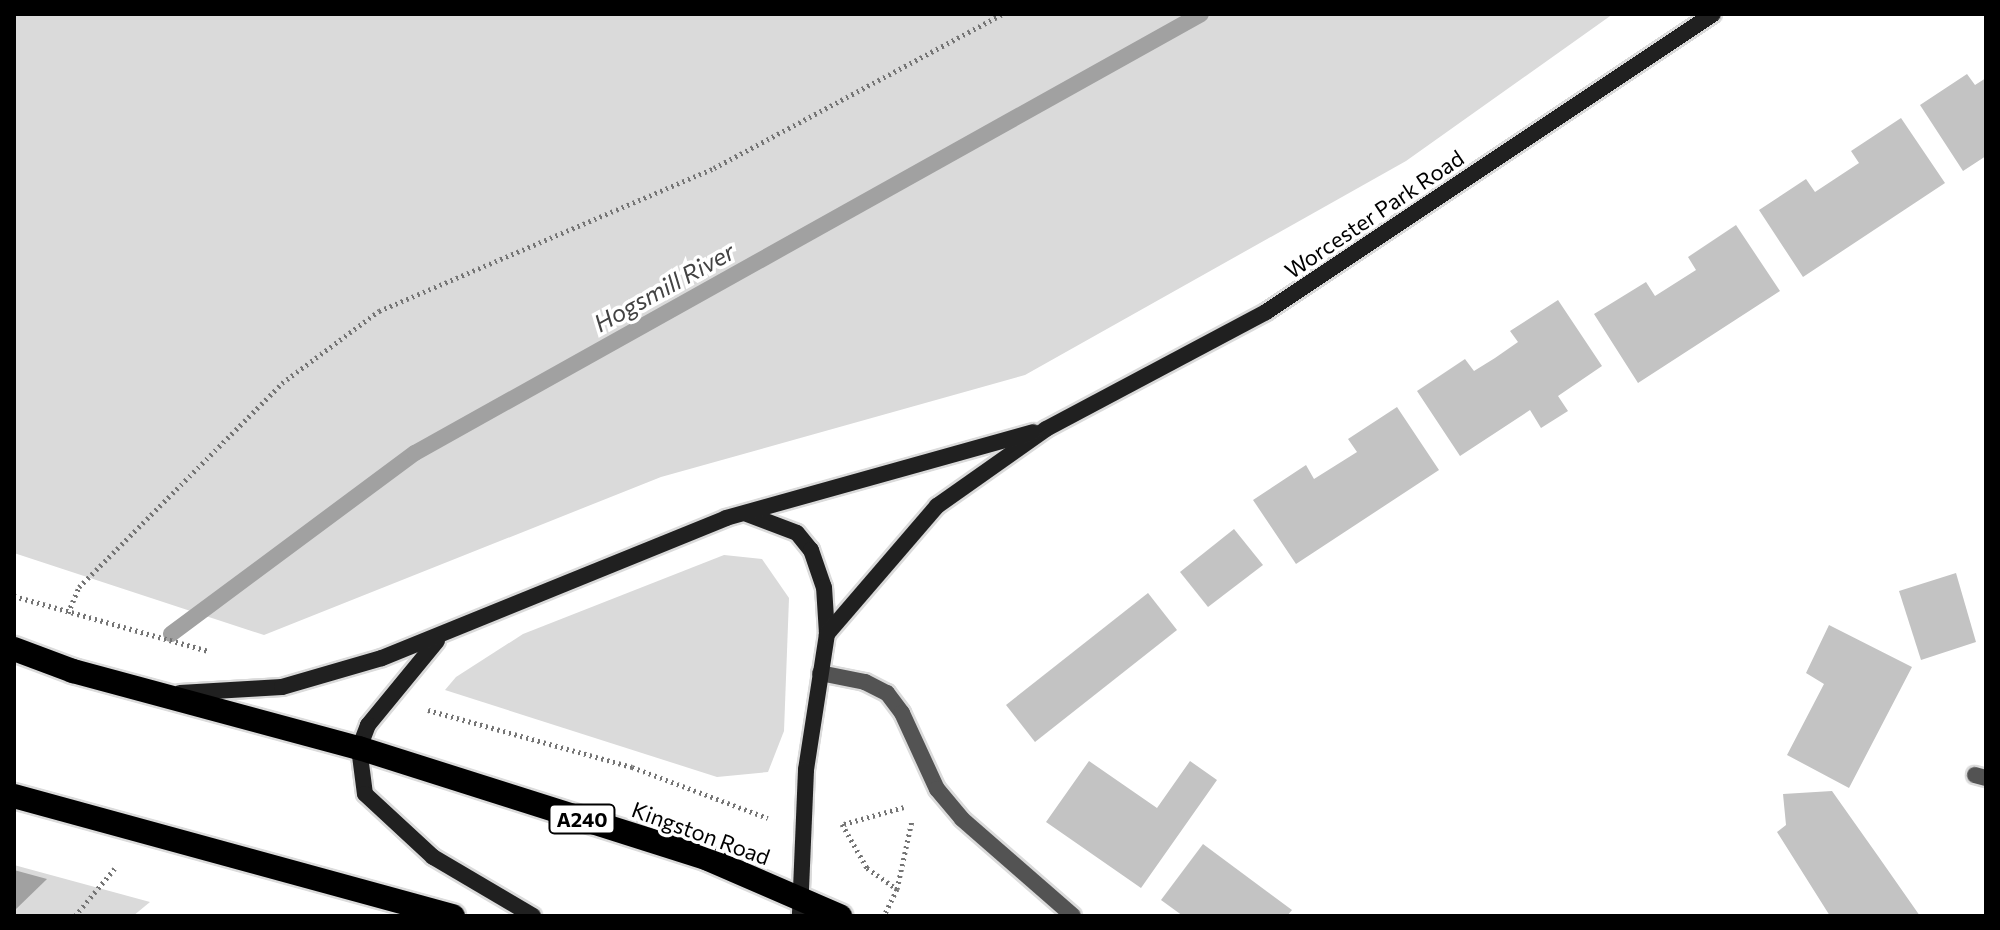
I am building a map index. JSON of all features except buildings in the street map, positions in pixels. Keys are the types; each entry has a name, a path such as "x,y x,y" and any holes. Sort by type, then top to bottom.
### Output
{"highway":[{"name":"A240","path":"14,649 151,692 359,748"},
{"name":"Kingston Road","path":"359,748 708,859 800,908 840,916"},
{"path":"14,796 453,916"}],"main road":[{"name":"Worcester Park Road","path":"1046,429 1266,312 1713,14"},
{"path":"151,692 282,687 438,639 545,590 745,513 1046,429"},
{"path":"827,634 937,506 1046,429"},
{"path":"745,513 797,533 811,550 824,587 827,634 806,770 800,908"},
{"path":"438,639 386,699 359,748 365,794 401,832 533,916"}],"street":[{"path":"820,673 865,682 887,693 902,713 937,789 962,819 1073,916"}],"path":[{"path":"68,613 79,587 282,383 379,311 714,168 1003,14"},
{"path":"14,596 210,651"},
{"path":"421,708 632,767 781,821"},
{"path":"834,824 915,804 897,889 884,916"},
{"path":"844,824 867,868 897,889"},
{"path":"75,916 117,866"}],"shaded area":[{"path":"14,14 1613,14 1406,161 1025,375 661,477 264,635 14,553"},
{"path":"724,555 762,559 789,598 784,731 768,772 717,777 445,690 456,677 523,634"},
{"path":"14,865 150,902 133,916 14,916"},
{"path":"14,870 47,879 14,911"}],"waterway":[{"name":"Hogsmill River","path":"171,634 415,453 1201,14"}]}
